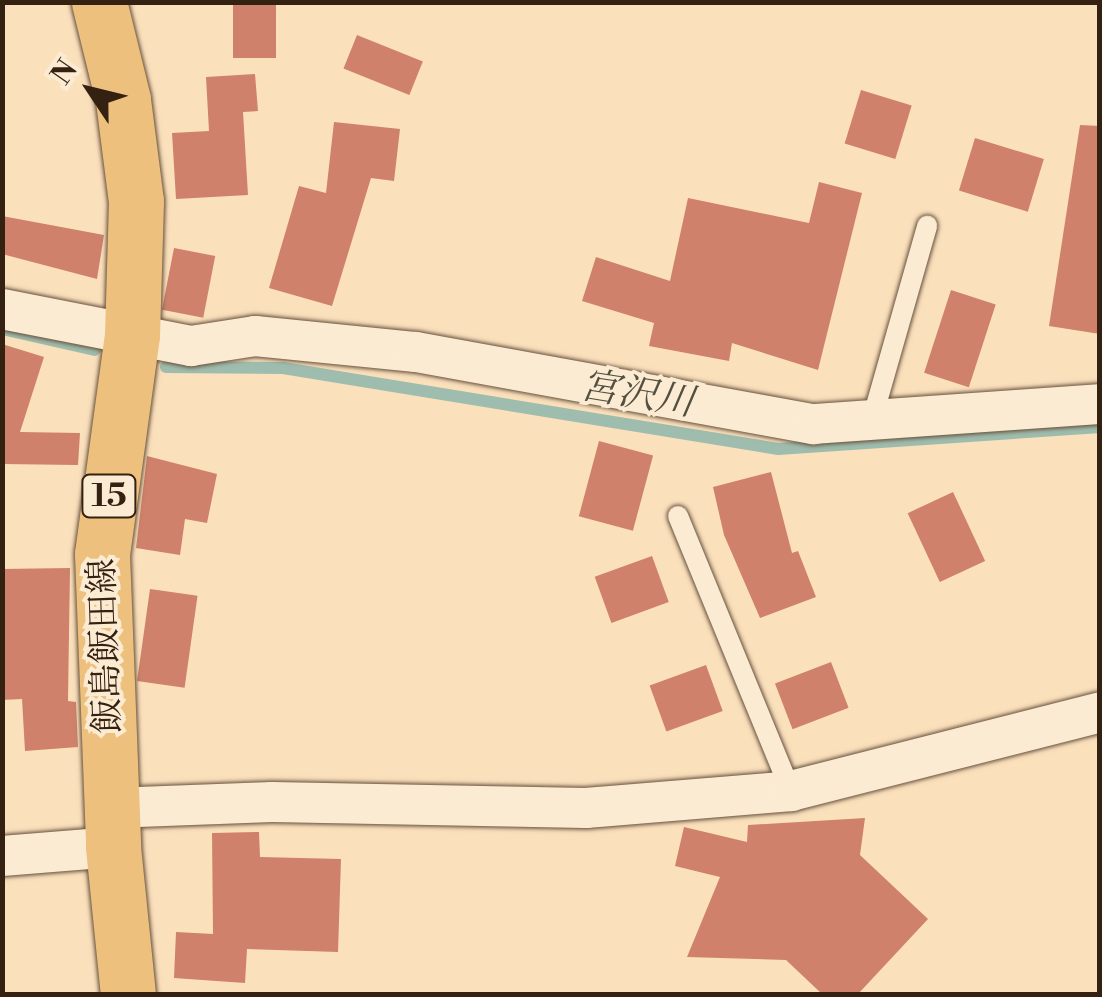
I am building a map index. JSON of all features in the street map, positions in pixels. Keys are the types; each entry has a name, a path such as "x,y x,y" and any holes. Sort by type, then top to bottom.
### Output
{"main road":[{"name":"飯島飯田線","path":"99,2 123,100 136,201 132,335 102,554 112,827 128,994"}],"street":[{"path":"2,309 191,346 255,336 416,352 814,424 873,416 1100,404"},
{"path":"2,856 112,827 272,802 586,808 790,791 1100,712"}],"lane":[{"path":"873,416 928,226"},
{"path":"678,516 790,791"}],"building":[{"path":"233,2 276,2 276,58 233,58"},
{"path":"357,35 423,62 409,95 344,68"},
{"path":"255,74 258,111 243,112 248,195 176,199 172,133 209,131 206,77"},
{"path":"861,90 912,105 895,159 845,144"},
{"path":"334,122 400,129 394,181 371,178 332,306 269,288 299,186 326,193"},
{"path":"1080,125 1100,126 1100,334 1049,326"},
{"path":"975,138 1044,159 1028,212 959,191"},
{"path":"819,182 862,193 818,370 732,343 729,361 649,346 654,323 582,301 596,257 670,281 688,198 809,223"},
{"path":"2,216 104,235 97,279 2,254"},
{"path":"174,248 215,256 203,318 162,310"},
{"path":"951,290 996,305 969,387 924,373"},
{"path":"2,344 44,357 20,432 80,433 78,465 2,464"},
{"path":"599,441 653,455 633,531 579,516"},
{"path":"147,456 217,474 207,523 185,519 180,555 136,548"},
{"path":"771,472 792,553 798,551 816,597 760,618 724,535 713,487"},
{"path":"953,492 985,561 940,582 908,513"},
{"path":"652,556 669,602 611,623 595,577"},
{"path":"70,568 68,701 76,702 78,747 25,751 22,699 2,700 2,569"},
{"path":"150,589 198,596 185,688 137,681"},
{"path":"831,662 849,708 793,729 775,684"},
{"path":"706,665 723,711 666,732 650,686"},
{"path":"865,818 860,855 928,919 858,994 822,994 786,960 687,957 720,877 675,866 684,827 747,842 748,825"},
{"path":"259,832 260,857 341,859 338,952 247,949 245,983 174,978 176,932 213,934 212,833"}],"waterway":[{"name":"宮沢川","path":"2,329 95,350"},
{"name":"宮沢川","path":"166,367 283,368 778,449 1100,427"}]}
